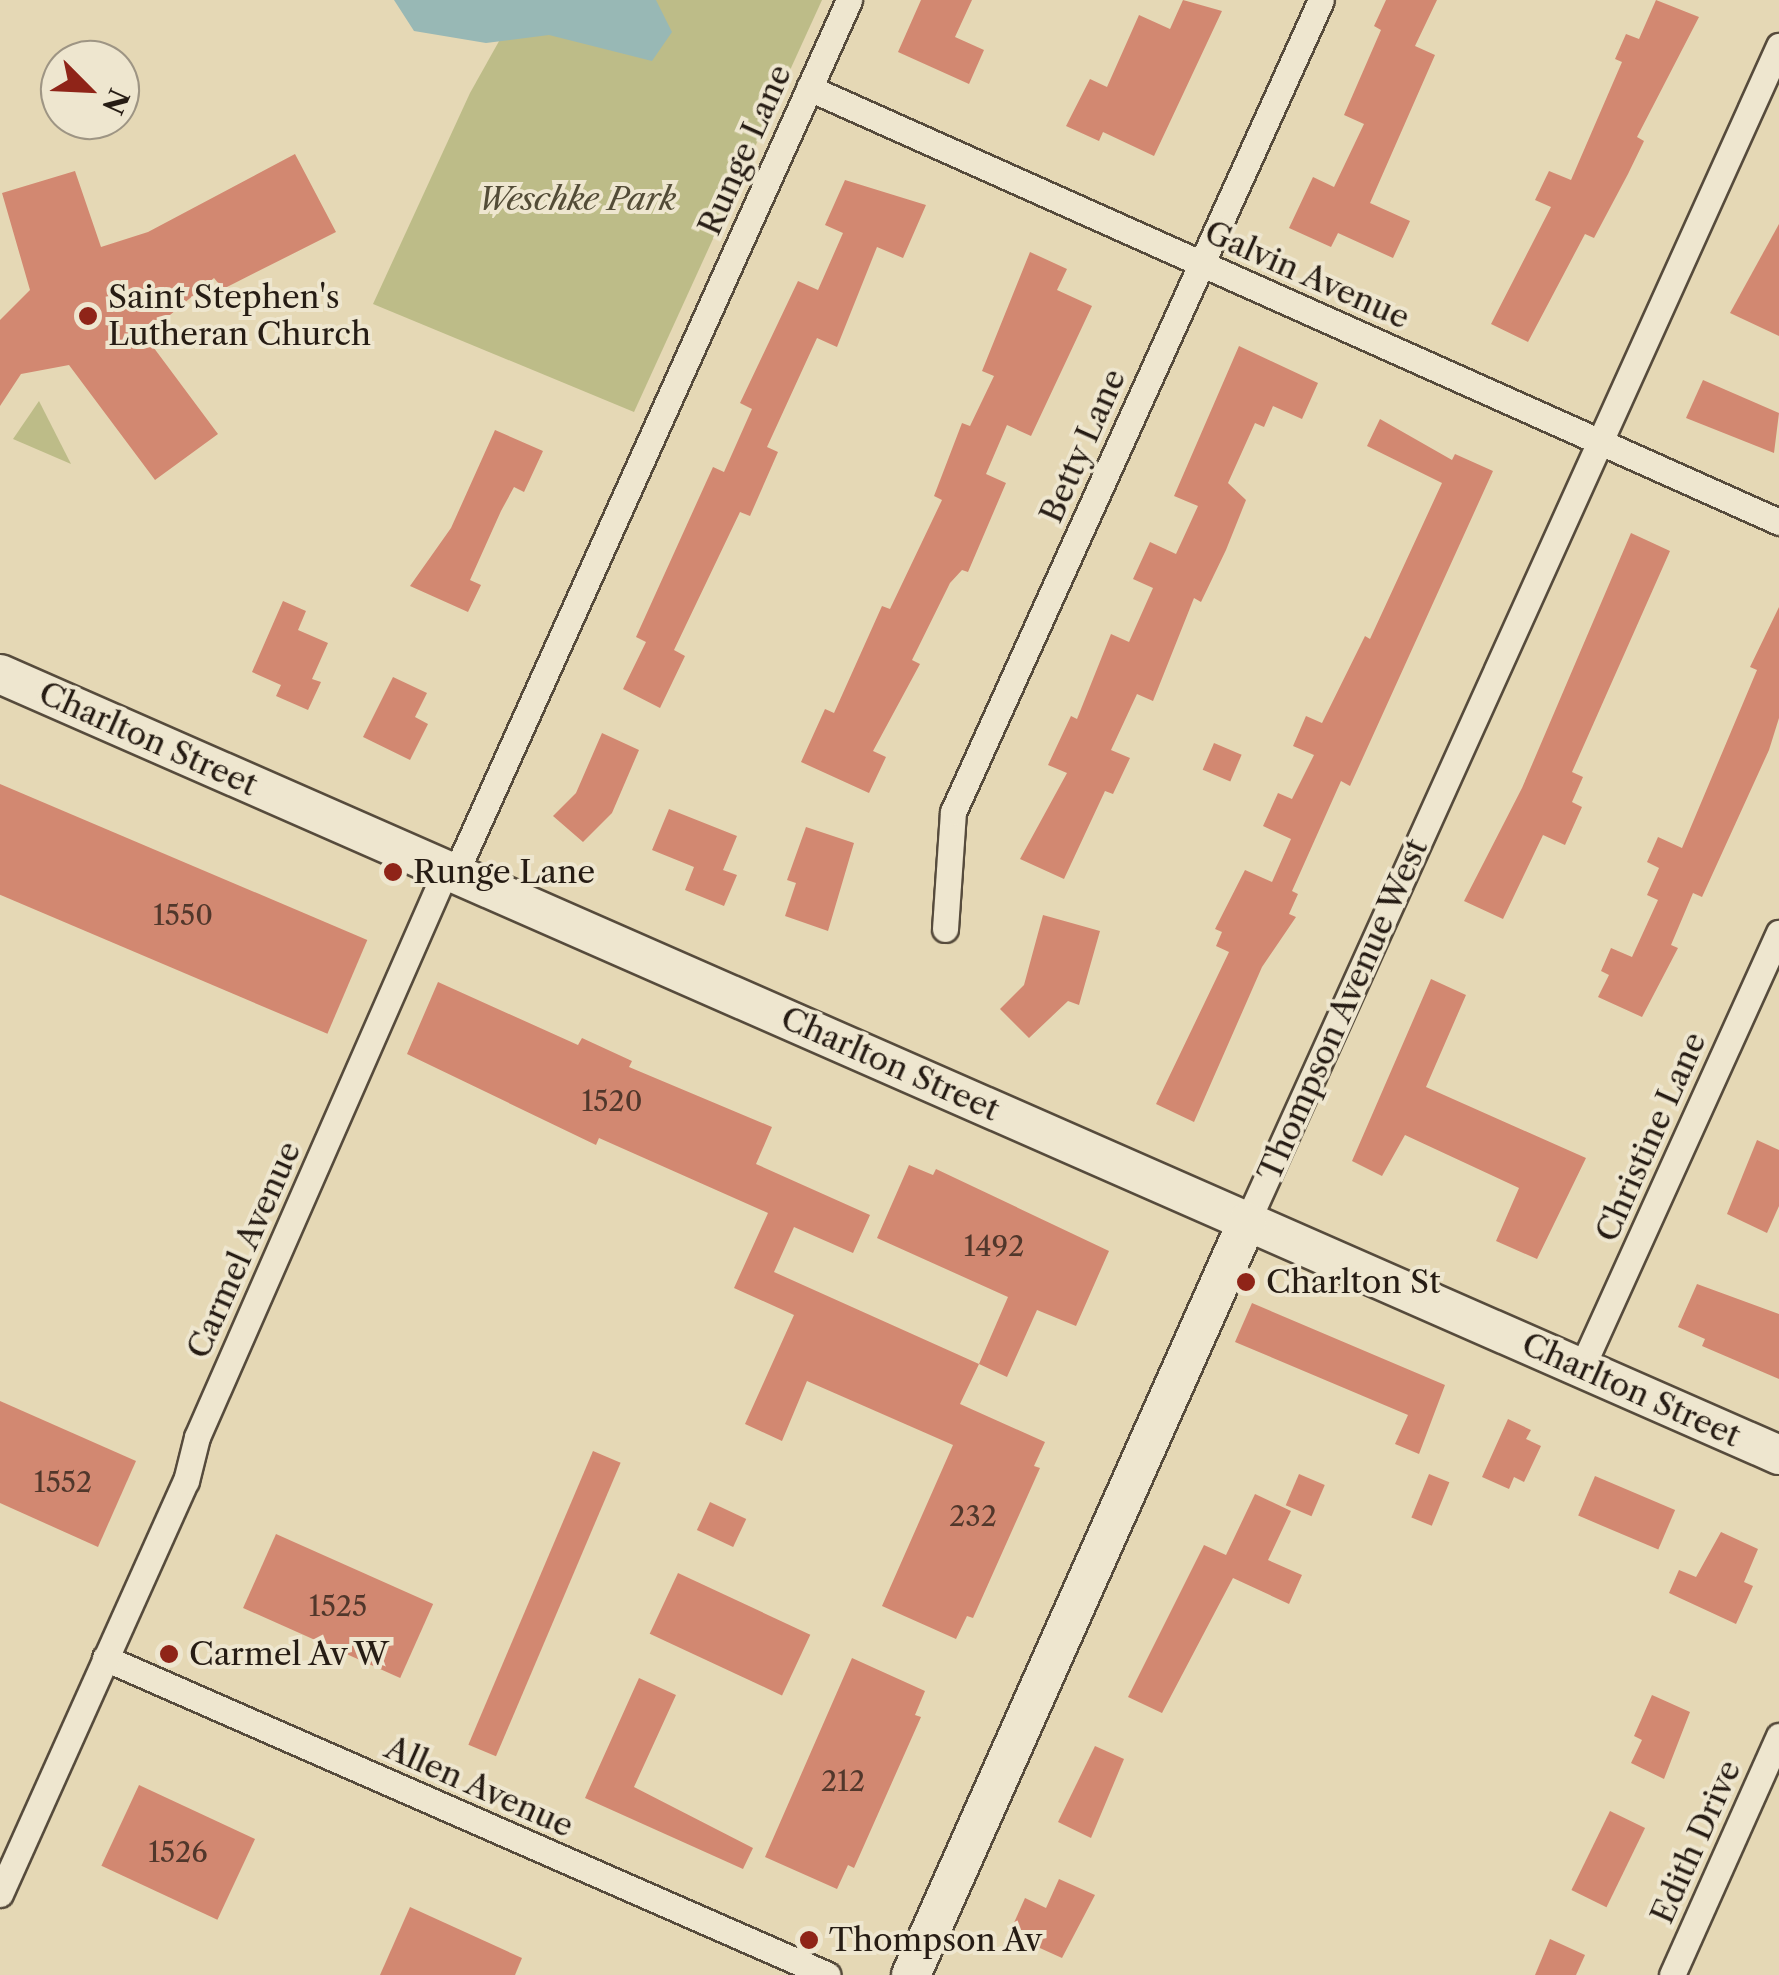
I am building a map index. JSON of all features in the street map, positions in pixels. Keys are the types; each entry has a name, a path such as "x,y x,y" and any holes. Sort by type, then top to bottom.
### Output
{"street":[{"name":"Runge Lane","path":"450,872 848,0"},
{"name":"Betty Lane","path":"944,929 954,812 1321,0"},
{"name":"Thompson Avenue West","path":"911,1975 1779,46"},
{"name":"Galvin Avenue","path":"809,88 1779,522"},
{"name":"Charlton Street","path":"0,674 1779,1455"},
{"name":"Carmel Avenue","path":"0,1894 450,872"},
{"name":"Christine Lane","path":"1581,1369 1779,932"},
{"name":"Allen Avenue","path":"105,1658 828,1975"},
{"name":"Edith Drive","path":"1672,1975 1779,1736"}],"green space":[{"name":"Weschke Park","path":"522,0 822,0 634,412 373,304 470,93"},
{"path":"39,401 71,464 13,439"}],"water":[{"path":"394,0 656,0 672,32 652,61 549,35 486,43 414,31"}],"building":[{"path":"921,0 972,0 955,37 984,50 969,84 898,52"},
{"path":"1183,0 1222,11 1154,156 1103,132 1099,141 1066,126 1090,79 1107,87 1139,15 1170,29"},
{"path":"1386,0 1437,0 1415,46 1435,55 1370,203 1410,221 1393,258 1338,233 1331,247 1289,228 1313,177 1334,187 1364,124 1344,115 1381,30 1374,26"},
{"path":"1656,0 1699,17 1637,137 1644,141 1628,174 1594,238 1585,234 1528,342 1491,324 1551,207 1535,200 1549,171 1571,180 1622,62 1615,59 1626,34 1639,39"},
{"name":"Saint Stephen's Lutheran Church","path":"295,154 336,232 223,289 214,278 145,336 218,434 155,480 69,365 21,374 0,406 0,320 30,290 2,193 75,171 101,247 148,232"},
{"path":"845,180 926,205 903,258 877,247 837,347 817,338 767,447 778,452 750,516 740,512 674,650 685,656 660,708 623,689 646,642 636,637 713,467 724,472 752,409 740,403 798,281 818,290 843,233 825,225"},
{"path":"1779,224 1779,336 1730,313"},
{"path":"1030,252 1067,269 1057,290 1092,306 1031,436 1007,425 986,474 1006,483 968,572 962,570 950,583 912,660 920,664 873,751 886,757 869,793 801,762 825,709 834,713 882,606 890,609 942,500 934,496 962,423 970,426 994,376 982,371"},
{"path":"1239,346 1318,383 1302,419 1273,406 1264,427 1255,423 1228,483 1246,500 1226,550 1201,602 1194,598 1153,701 1137,694 1111,750 1130,758 1113,794 1105,791 1064,879 1020,859 1067,773 1048,765 1071,716 1077,719 1111,634 1129,642 1153,588 1133,579 1150,542 1176,554 1198,506 1174,496"},
{"path":"1703,380 1779,413 1774,453 1686,418"},
{"path":"1380,419 1452,460 1455,454 1493,471 1350,786 1341,781 1292,891 1298,894 1289,914 1296,917 1262,967 1194,1122 1156,1104 1229,952 1216,946 1222,932 1215,929 1245,870 1272,882 1291,839 1263,826 1278,793 1292,799 1314,755 1293,746 1306,716 1322,723 1365,636 1370,639 1442,483 1367,446"},
{"path":"495,430 543,451 524,492 514,487 501,511 470,580 481,585 468,612 410,586 451,528"},
{"path":"1631,533 1670,551 1572,772 1583,777 1572,802 1582,807 1565,845 1543,835 1503,919 1464,901 1522,788"},
{"path":"283,601 306,611 298,630 328,643 312,679 321,682 308,710 276,696 281,685 252,672"},
{"path":"1779,607 1779,718 1769,750 1702,897 1693,893 1671,945 1678,948 1642,1017 1598,997 1609,975 1601,971 1611,948 1632,957 1658,900 1647,895 1659,868 1647,862 1658,837 1682,848 1757,670 1750,667"},
{"path":"393,677 427,693 415,717 428,724 410,760 363,737"},
{"path":"602,733 639,750 612,813 583,842 553,816 576,793"},
{"path":"1214,743 1242,755 1230,781 1203,770"},
{"path":"0,784 367,940 327,1034 0,895"},
{"path":"669,809 737,836 723,870 737,875 724,906 685,890 694,867 652,850"},
{"path":"806,827 854,843 828,931 785,916 796,883 787,880"},
{"path":"1043,915 1100,931 1079,1005 1068,1001 1029,1038 1000,1009 1024,985"},
{"path":"1431,979 1466,995 1426,1087 1586,1158 1537,1259 1496,1241 1519,1188 1405,1135 1382,1176 1352,1161"},
{"path":"438,982 578,1045 582,1038 632,1061 629,1067 772,1127 756,1164 870,1215 853,1253 794,1227 774,1272 979,1364 960,1404 1045,1442 1034,1466 1040,1468 973,1618 967,1616 956,1639 882,1606 953,1445 807,1381 782,1441 745,1424 794,1315 734,1288 768,1213 599,1138 596,1145 407,1054"},
{"path":"1757,1140 1779,1150 1779,1206 1767,1233 1727,1214"},
{"path":"909,1165 933,1175 936,1169 1109,1251 1076,1326 1037,1310 1007,1377 979,1364 1008,1297 877,1238"},
{"path":"1697,1284 1779,1314 1779,1379 1702,1346 1705,1339 1678,1327"},
{"path":"1252,1303 1445,1385 1419,1454 1395,1444 1408,1415 1235,1342"},
{"path":"0,1401 136,1461 98,1547 0,1503"},
{"path":"1508,1419 1531,1430 1526,1439 1541,1446 1524,1482 1514,1477 1509,1489 1482,1477"},
{"path":"593,1451 621,1463 496,1756 468,1745"},
{"path":"1299,1474 1325,1485 1311,1516 1286,1505"},
{"path":"1429,1474 1449,1482 1432,1526 1411,1518"},
{"path":"1595,1476 1675,1510 1658,1550 1578,1516"},
{"path":"1255,1494 1291,1511 1268,1560 1302,1575 1289,1604 1233,1578 1162,1713 1128,1697 1204,1545 1226,1555"},
{"path":"710,1502 746,1519 733,1547 697,1530"},
{"path":"1721,1532 1758,1549 1744,1582 1753,1586 1736,1624 1669,1593 1679,1570 1696,1577"},
{"path":"276,1534 433,1604 400,1678 243,1608"},
{"path":"678,1573 810,1635 782,1695 650,1634"},
{"path":"852,1658 925,1691 915,1715 921,1717 854,1868 848,1865 837,1889 765,1857"},
{"path":"639,1678 676,1695 634,1787 753,1848 743,1869 585,1798"},
{"path":"1652,1695 1690,1712 1664,1779 1631,1763 1642,1740 1634,1736"},
{"path":"1095,1746 1124,1759 1091,1838 1058,1822"},
{"path":"139,1785 255,1839 217,1920 101,1866"},
{"path":"1610,1811 1645,1828 1606,1907 1571,1890"},
{"path":"1059,1879 1095,1895 1062,1958 1009,1934 1025,1898 1046,1908"},
{"path":"410,1907 522,1958 515,1975 380,1975"},
{"path":"1550,1939 1585,1955 1576,1975 1535,1975"}],"place":[{"name":"Saint Stephen's Lutheran Church","path":"88,316"},
{"name":"Runge Lane","path":"393,872"},
{"name":"Charlton St","path":"1246,1282"},
{"name":"Carmel Av W","path":"169,1654"},
{"name":"Thompson Av","path":"809,1940"}]}
